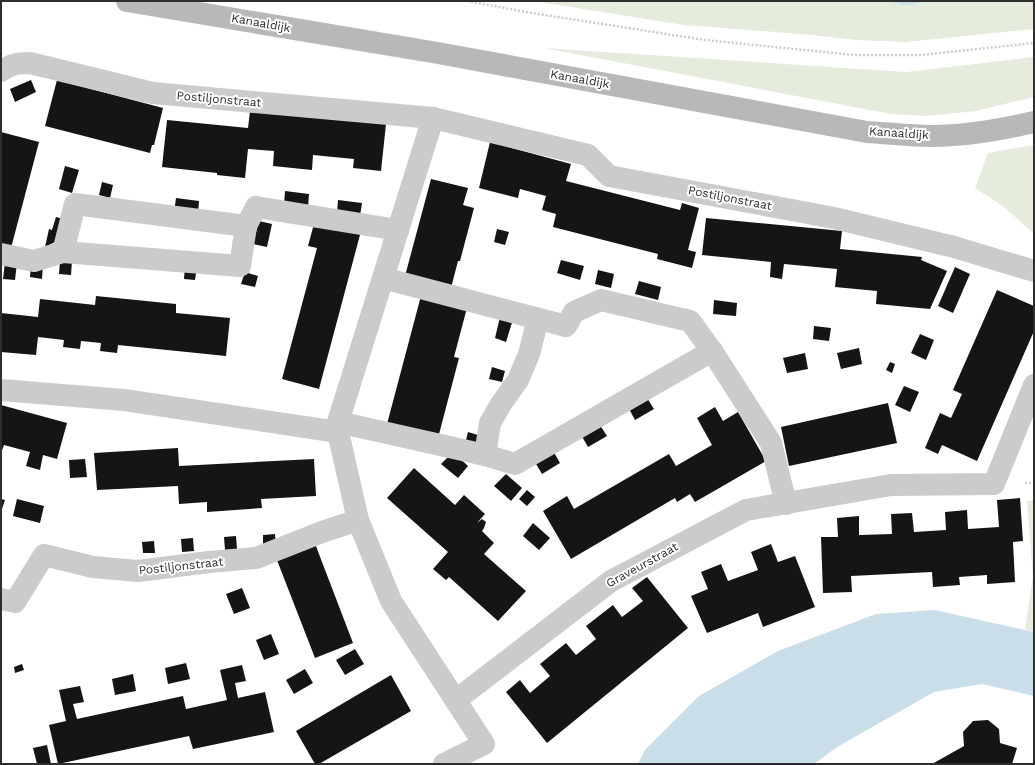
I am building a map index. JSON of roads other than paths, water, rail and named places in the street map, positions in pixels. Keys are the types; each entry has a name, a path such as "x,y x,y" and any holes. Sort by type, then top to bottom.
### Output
{"street":[{"name":"Kanaaldijk","path":"127,1 438,53 867,132 909,135 956,135 977,133 1034,122"},
{"name":"Postiljonstraat","path":"5,68 18,63 30,63 153,93 433,118 588,155 609,176 834,218 954,247 1034,271"},
{"path":"433,118 338,427 358,520 391,601 484,744 444,764"},
{"path":"63,252 75,204 246,226"},
{"path":"1,254 34,260 63,252 240,266 246,226 256,207 398,230"},
{"path":"383,278 566,326 574,312 601,300 690,321 712,351 771,443 786,504"},
{"path":"485,455 490,423 518,380 530,354 538,319"},
{"path":"1,390 124,400 338,427 485,455 515,464 712,351"},
{"name":"Graveurstraat","path":"456,700 611,581 746,510 891,485 994,484 1034,385"},
{"name":"Postiljonstraat","path":"1,599 15,602 44,555 92,567 138,571 256,558 322,532 358,520"}],"water":[{"path":"881,1 930,1 908,5"},
{"path":"935,610 1034,632 1034,696 982,684 934,692 837,747 814,764 638,764 645,750 699,696 778,651 876,614"}]}
